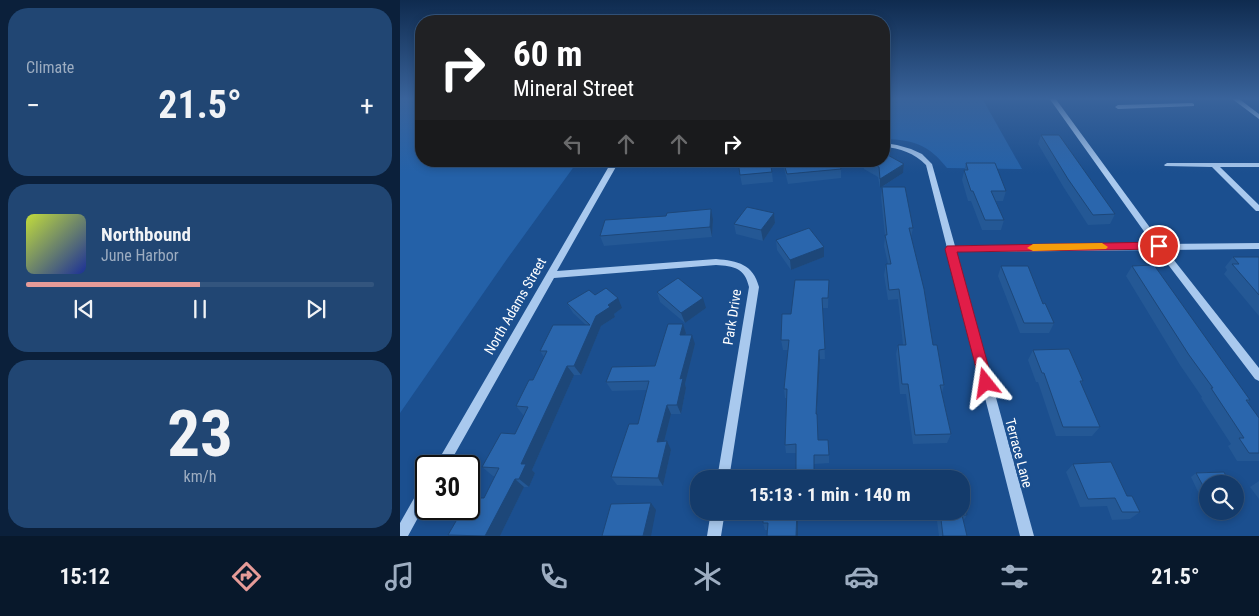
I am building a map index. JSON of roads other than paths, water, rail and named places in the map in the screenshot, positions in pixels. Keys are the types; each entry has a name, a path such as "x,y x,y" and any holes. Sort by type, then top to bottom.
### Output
{"street":[{"path":"1070,123 1159,246 1259,376"},
{"name":"Terrace Lane","path":"890,146 916,152 929,164 1027,536"},
{"path":"1214,165 1259,209"},
{"path":"1167,166 1259,165"},
{"name":"North Adams Street","path":"447,455 613,167"},
{"path":"951,249 1259,246"},
{"name":"Park Drive","path":"551,275 716,262 739,265 747,270 752,277 754,287 724,470"},
{"path":"400,536 415,510"},
{"path":"714,536 717,520"}]}
